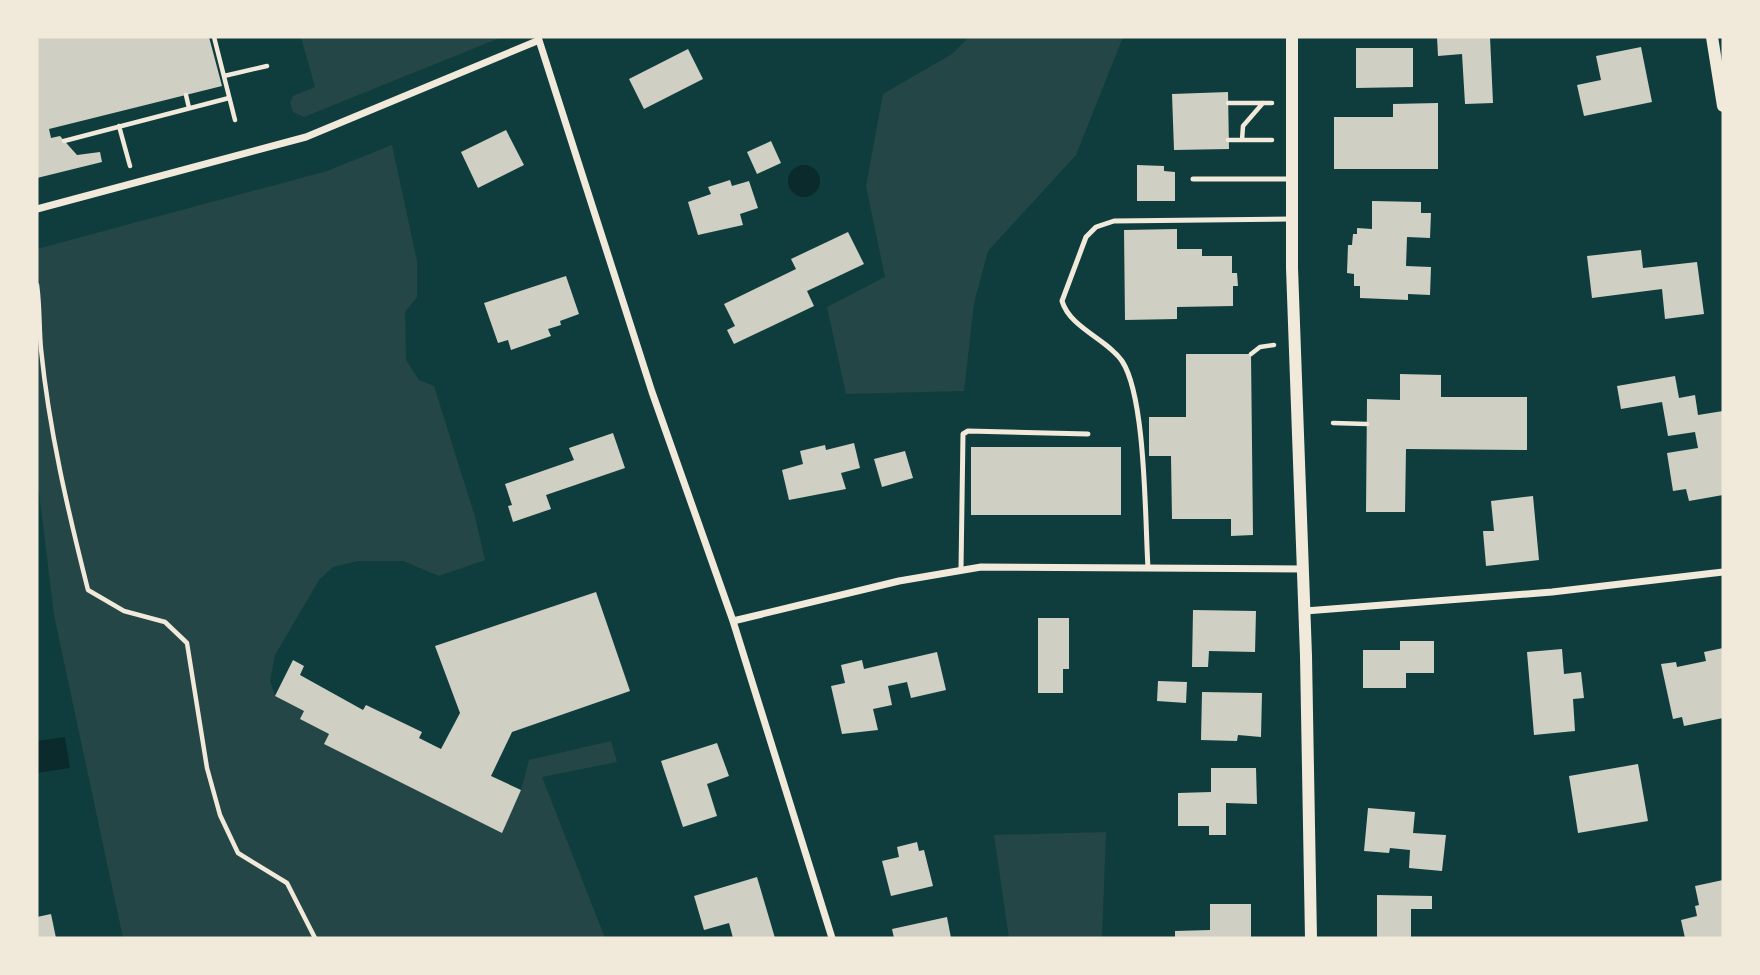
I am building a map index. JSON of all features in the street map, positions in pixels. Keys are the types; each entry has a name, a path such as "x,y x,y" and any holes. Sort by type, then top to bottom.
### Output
{"street":[{"path":"1292,37 1291,219 1303,569 1311,938"},
{"path":"1712,37 1723,106"},
{"path":"37,209 306,137 538,39 571,133 652,392 733,621 832,938"},
{"path":"733,621 961,569 1002,566 1303,569"},
{"path":"1304,611 1552,592 1723,572"}],"lane":[{"path":"1193,179 1291,179"},
{"path":"1148,568 1138,417 1130,377 1122,360 1069,314 1062,301 1086,237 1096,227 1114,221 1291,219"},
{"path":"961,569 963,434 968,431 1088,435"}],"path":[{"path":"214,37 235,120"},
{"path":"224,76 267,66"},
{"path":"186,95 189,108"},
{"path":"64,141 229,98"},
{"path":"1228,103 1272,103"},
{"path":"1242,140 1243,126 1263,103"},
{"path":"119,127 135,183"},
{"path":"1228,141 1272,140"},
{"path":"37,285 41,349 53,432 88,590 124,611 165,622 187,643 207,768 220,815 238,853 287,883 315,938"},
{"path":"1251,354 1264,345 1274,345"},
{"path":"1333,423 1367,424"}],"shaded area":[{"path":"301,37 502,37 304,117 293,112 290,103 293,96 315,87"},
{"path":"969,37 1123,37 1076,155 988,251 974,303 964,391 846,394 827,307 885,277 866,186 883,94 952,54"},
{"path":"392,145 417,261 417,297 405,312 406,360 419,380 434,386 475,517 485,560 439,576 403,561 358,561 333,567 319,580 275,655 270,681 275,696 304,711 300,719 329,734 324,744 502,832 521,790 529,760 611,741 617,762 542,777 605,938 123,938 54,615 37,476 37,249 327,171"},
{"path":"804,165 815,170 820,181 815,192 804,197 793,192 788,181 793,170"},
{"path":"65,737 70,768 37,773 37,741"},
{"path":"1106,832 1102,938 1009,938 994,835"}],"building":[{"path":"37,37 209,37 222,86 49,129 51,138 60,136 77,155 100,152 102,162 37,178"},
{"path":"1437,37 1490,37 1493,103 1465,104 1462,54 1438,56"},
{"path":"1641,47 1652,102 1584,116 1577,85 1601,80 1596,56"},
{"path":"1356,48 1413,48 1413,87 1356,88"},
{"path":"688,49 703,79 644,109 629,79"},
{"path":"1228,92 1229,149 1174,150 1172,94"},
{"path":"1438,103 1438,169 1334,169 1334,117 1393,117 1393,104"},
{"path":"506,130 524,165 478,188 461,152"},
{"path":"771,141 781,163 757,174 747,152"},
{"path":"1137,165 1164,166 1164,171 1175,172 1175,201 1137,201"},
{"path":"730,180 732,186 749,181 758,208 740,214 743,225 698,235 688,202 711,194 708,187"},
{"path":"1372,201 1421,202 1421,213 1431,213 1430,238 1407,237 1406,266 1431,267 1430,295 1408,294 1408,300 1360,298 1360,286 1354,286 1354,274 1347,273 1348,245 1352,245 1353,234 1357,234 1357,228 1372,229"},
{"path":"1177,229 1177,249 1202,249 1202,256 1232,256 1232,273 1237,273 1238,286 1233,286 1233,306 1177,307 1177,319 1125,320 1124,230"},
{"path":"848,232 864,264 807,291 814,306 734,344 727,330 735,326 724,304 796,269 791,259"},
{"path":"1641,250 1643,268 1697,262 1704,314 1665,319 1662,289 1592,298 1587,256"},
{"path":"566,276 579,314 548,329 551,336 511,350 508,340 498,343 484,303"},
{"path":"1186,354 1251,354 1253,535 1231,536 1231,519 1172,519 1171,456 1149,456 1149,417 1186,417"},
{"path":"1400,374 1441,375 1441,397 1527,397 1527,450 1406,449 1405,512 1366,512 1367,399 1400,400"},
{"path":"1675,376 1679,398 1695,395 1698,415 1723,411 1723,495 1689,501 1686,489 1673,491 1667,453 1698,448 1695,432 1668,436 1662,402 1621,409 1617,386"},
{"path":"613,433 625,468 546,495 551,509 513,522 508,506 512,505 505,484 574,460 569,448"},
{"path":"854,443 860,468 841,473 846,489 789,500 782,470 803,464 800,451 825,445 826,450"},
{"path":"971,447 1121,447 1121,515 971,515"},
{"path":"905,451 913,478 882,487 874,459"},
{"path":"1533,496 1539,560 1486,566 1483,531 1494,531 1491,501"},
{"path":"596,592 630,691 512,732 491,776 521,790 502,833 324,744 329,734 300,719 304,711 275,696 293,660 304,666 300,675 363,710 366,705 422,732 419,738 441,749 460,713 435,646"},
{"path":"1193,610 1256,611 1255,652 1209,651 1208,667 1192,667"},
{"path":"1038,618 1069,618 1069,669 1063,669 1063,693 1038,693"},
{"path":"1400,641 1434,641 1434,673 1406,673 1406,688 1363,688 1363,650 1400,650"},
{"path":"1723,648 1723,718 1684,726 1682,717 1673,719 1661,664 1676,662 1677,667 1706,661 1704,652"},
{"path":"1562,649 1564,674 1581,672 1584,698 1573,699 1575,731 1534,735 1527,652"},
{"path":"937,652 946,690 911,698 907,682 888,686 892,705 873,709 878,730 842,734 831,686 845,683 841,665 862,660 864,669"},
{"path":"1158,681 1187,682 1186,703 1157,701"},
{"path":"1202,692 1262,693 1261,737 1238,735 1237,741 1201,740"},
{"path":"717,743 729,776 707,784 717,816 683,827 661,761"},
{"path":"1638,764 1648,821 1578,833 1569,776"},
{"path":"1211,768 1256,768 1257,804 1226,803 1226,835 1209,835 1209,826 1178,826 1178,793 1211,792"},
{"path":"1368,808 1415,812 1413,833 1446,835 1442,871 1409,868 1410,850 1390,848 1389,853 1364,851"},
{"path":"917,842 919,851 924,850 933,886 891,896 882,861 899,857 897,847"},
{"path":"757,877 775,938 733,938 729,923 704,930 694,896"},
{"path":"1723,880 1723,938 1685,938 1681,920 1697,916 1695,906 1699,905 1695,886"},
{"path":"1377,895 1432,896 1432,909 1411,909 1411,938 1377,938"},
{"path":"1210,904 1251,904 1251,938 1175,938 1175,931 1210,930"},
{"path":"51,914 56,938 37,938 37,917"},
{"path":"947,917 951,938 894,938 892,929"}]}
